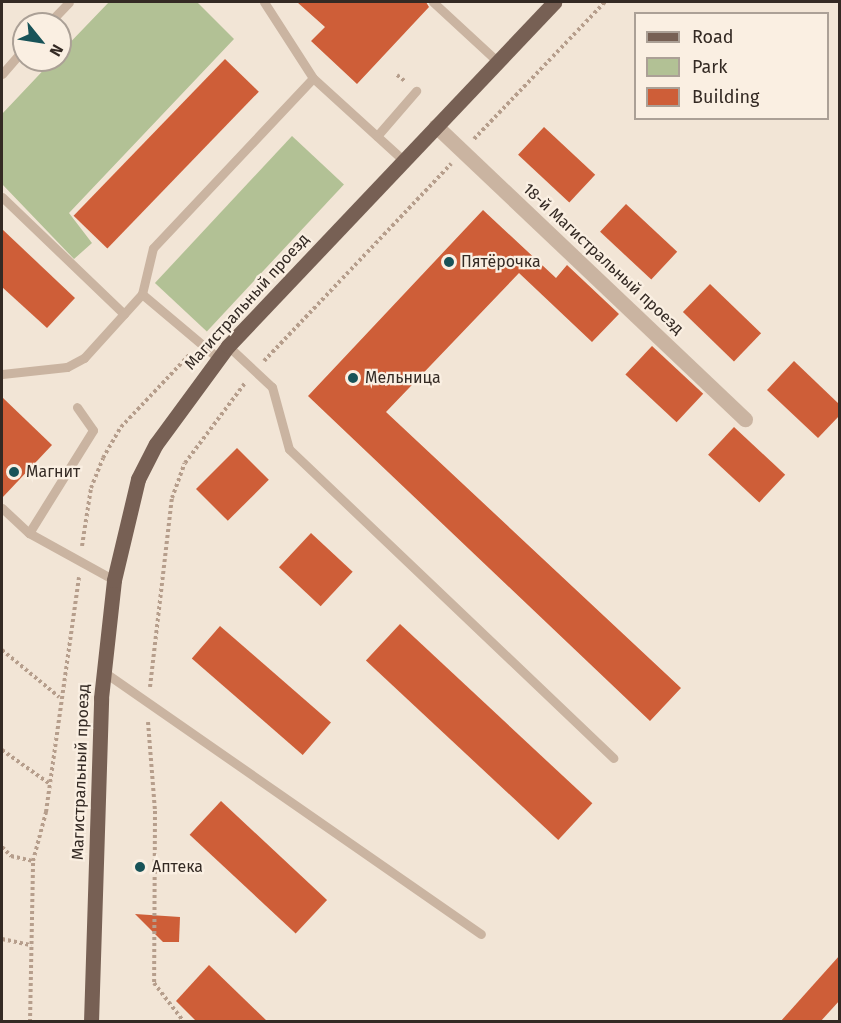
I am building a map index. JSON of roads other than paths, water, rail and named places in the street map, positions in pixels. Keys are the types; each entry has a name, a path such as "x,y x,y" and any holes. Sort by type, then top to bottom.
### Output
{"main road":[{"name":"Магистральный проезд","path":"91,1022 104,672 114,580 138,479 156,444 223,352 554,2"}],"street":[{"name":"18-й Магистральный проезд","path":"436,126 746,419"}],"lane":[{"path":"264,2 313,78 403,160"},
{"path":"433,2 497,61"},
{"path":"2,74 12,63"},
{"path":"2,374 67,367 84,358 142,294 153,248 313,78"},
{"path":"376,136 416,91"},
{"path":"2,197 124,314"},
{"path":"142,294 201,344 223,352 255,371 272,387 289,449 613,758"},
{"path":"29,533 93,430 77,407"},
{"path":"2,508 29,533 114,580"},
{"path":"104,672 482,934"}],"place":[{"name":"Пятёрочка","path":"449,262"},
{"name":"Мельница","path":"353,378"},
{"name":"Магнит","path":"14,472"},
{"name":"Аптека","path":"140,867"}]}
